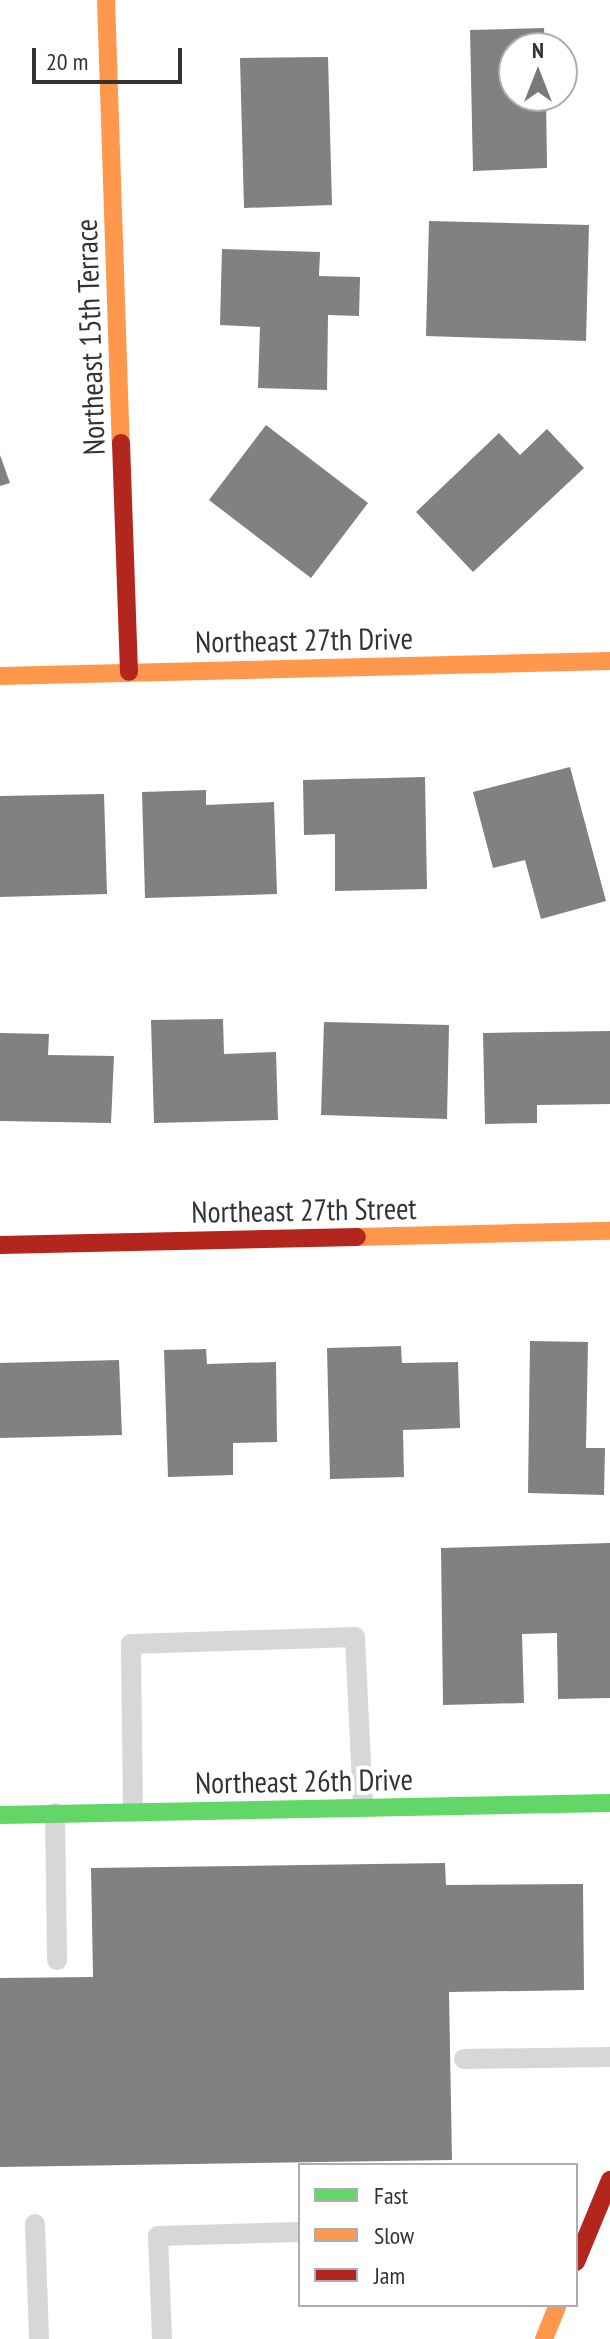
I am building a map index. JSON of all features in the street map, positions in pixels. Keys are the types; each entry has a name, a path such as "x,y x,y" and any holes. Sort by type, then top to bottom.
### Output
{"street":[{"name":"Northeast 15th Terrace","path":"106,0 129,672"},
{"name":"Northeast 27th Drive","path":"0,676 610,661"},
{"name":"Northeast 27th Street","path":"0,1245 610,1231"},
{"name":"Northeast 26th Drive","path":"0,1815 610,1803"},
{"path":"578,2253 584,2225 610,2180"},
{"path":"544,2339 557,2307"}],"lane":[{"path":"133,1812 131,1644 355,1637 363,1808"},
{"path":"55,1813 57,1960"},
{"path":"464,2059 610,2057"},
{"path":"35,2224 39,2339"},
{"path":"162,2339 158,2236 298,2232"}],"building":[{"path":"544,28 544,32 498,32 498,112 546,112 547,168 473,171 470,30"},
{"path":"328,57 332,205 244,208 240,58"},
{"path":"429,221 589,225 586,341 426,336"},
{"path":"222,249 320,252 319,276 360,277 359,316 328,315 327,390 258,388 260,327 220,325"},
{"path":"266,425 368,503 311,578 209,500"},
{"path":"547,429 584,468 473,572 416,512 499,433 520,455"},
{"path":"0,455 10,483 0,486"},
{"path":"570,767 606,901 541,919 525,860 493,868 473,792"},
{"path":"425,777 427,889 335,891 335,834 304,835 303,780"},
{"path":"206,790 206,805 274,802 277,894 145,898 142,792"},
{"path":"104,794 107,894 0,897 0,796"},
{"path":"223,1019 224,1054 276,1052 278,1120 154,1123 151,1020"},
{"path":"324,1022 449,1025 447,1119 321,1115"},
{"path":"610,1031 610,1104 537,1105 537,1123 485,1124 483,1033"},
{"path":"0,1033 49,1034 48,1055 114,1056 111,1123 0,1121"},
{"path":"530,1341 588,1342 586,1448 605,1448 604,1495 528,1493"},
{"path":"401,1346 402,1363 458,1362 460,1428 403,1430 404,1477 330,1479 327,1348"},
{"path":"206,1349 207,1364 276,1362 277,1442 233,1443 233,1475 168,1477 164,1350"},
{"path":"119,1360 122,1435 0,1438 0,1363"},
{"path":"610,1543 610,1698 558,1699 557,1633 522,1634 524,1703 443,1705 441,1548"},
{"path":"445,1863 446,1885 583,1884 584,1990 449,1992 452,2160 0,2167 0,1978 93,1977 91,1868"}],"traffic: fast":[{"path":"0,1815 610,1803"}],"traffic: slow":[{"path":"106,0 121,443"},
{"path":"0,676 610,661"},
{"path":"357,1237 610,1231"},
{"path":"544,2339 557,2307"}],"traffic: jam":[{"path":"121,443 129,672"},
{"path":"0,1245 357,1237"},
{"path":"578,2257 610,2180"}]}
